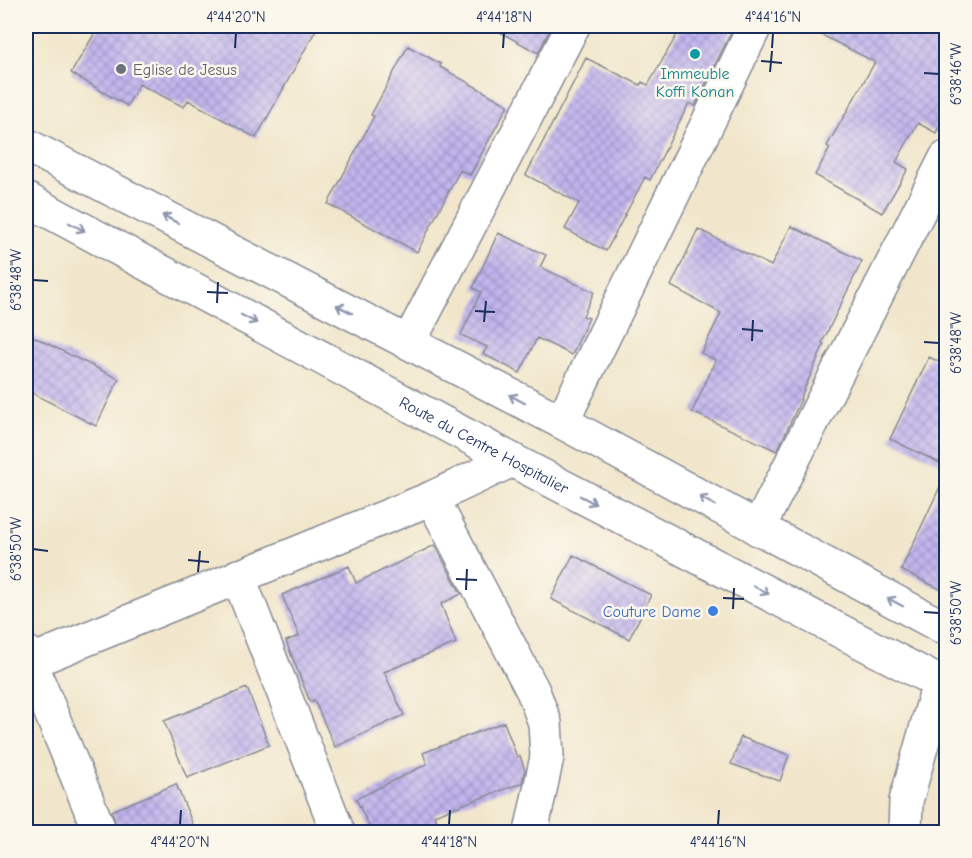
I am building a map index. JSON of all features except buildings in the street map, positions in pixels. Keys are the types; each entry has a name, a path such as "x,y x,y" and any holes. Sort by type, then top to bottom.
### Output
{"street":[{"path":"409,342 573,26"},
{"path":"562,422 755,26"},
{"path":"26,145 562,422 946,629"},
{"path":"758,529 946,158"},
{"name":"Route du Centre Hospitalier","path":"26,199 512,460 943,684"},
{"path":"100,832 28,657 432,498 512,460"},
{"path":"432,498 533,691 545,723 547,757 531,832"},
{"path":"238,576 338,832"},
{"path":"905,832 906,801 943,684"}],"place":[{"name":"Immeuble Koffi Konan","path":"695,54"},
{"name":"Eglise de Jesus","path":"121,69"},
{"name":"Couture Dame","path":"713,611"}]}
